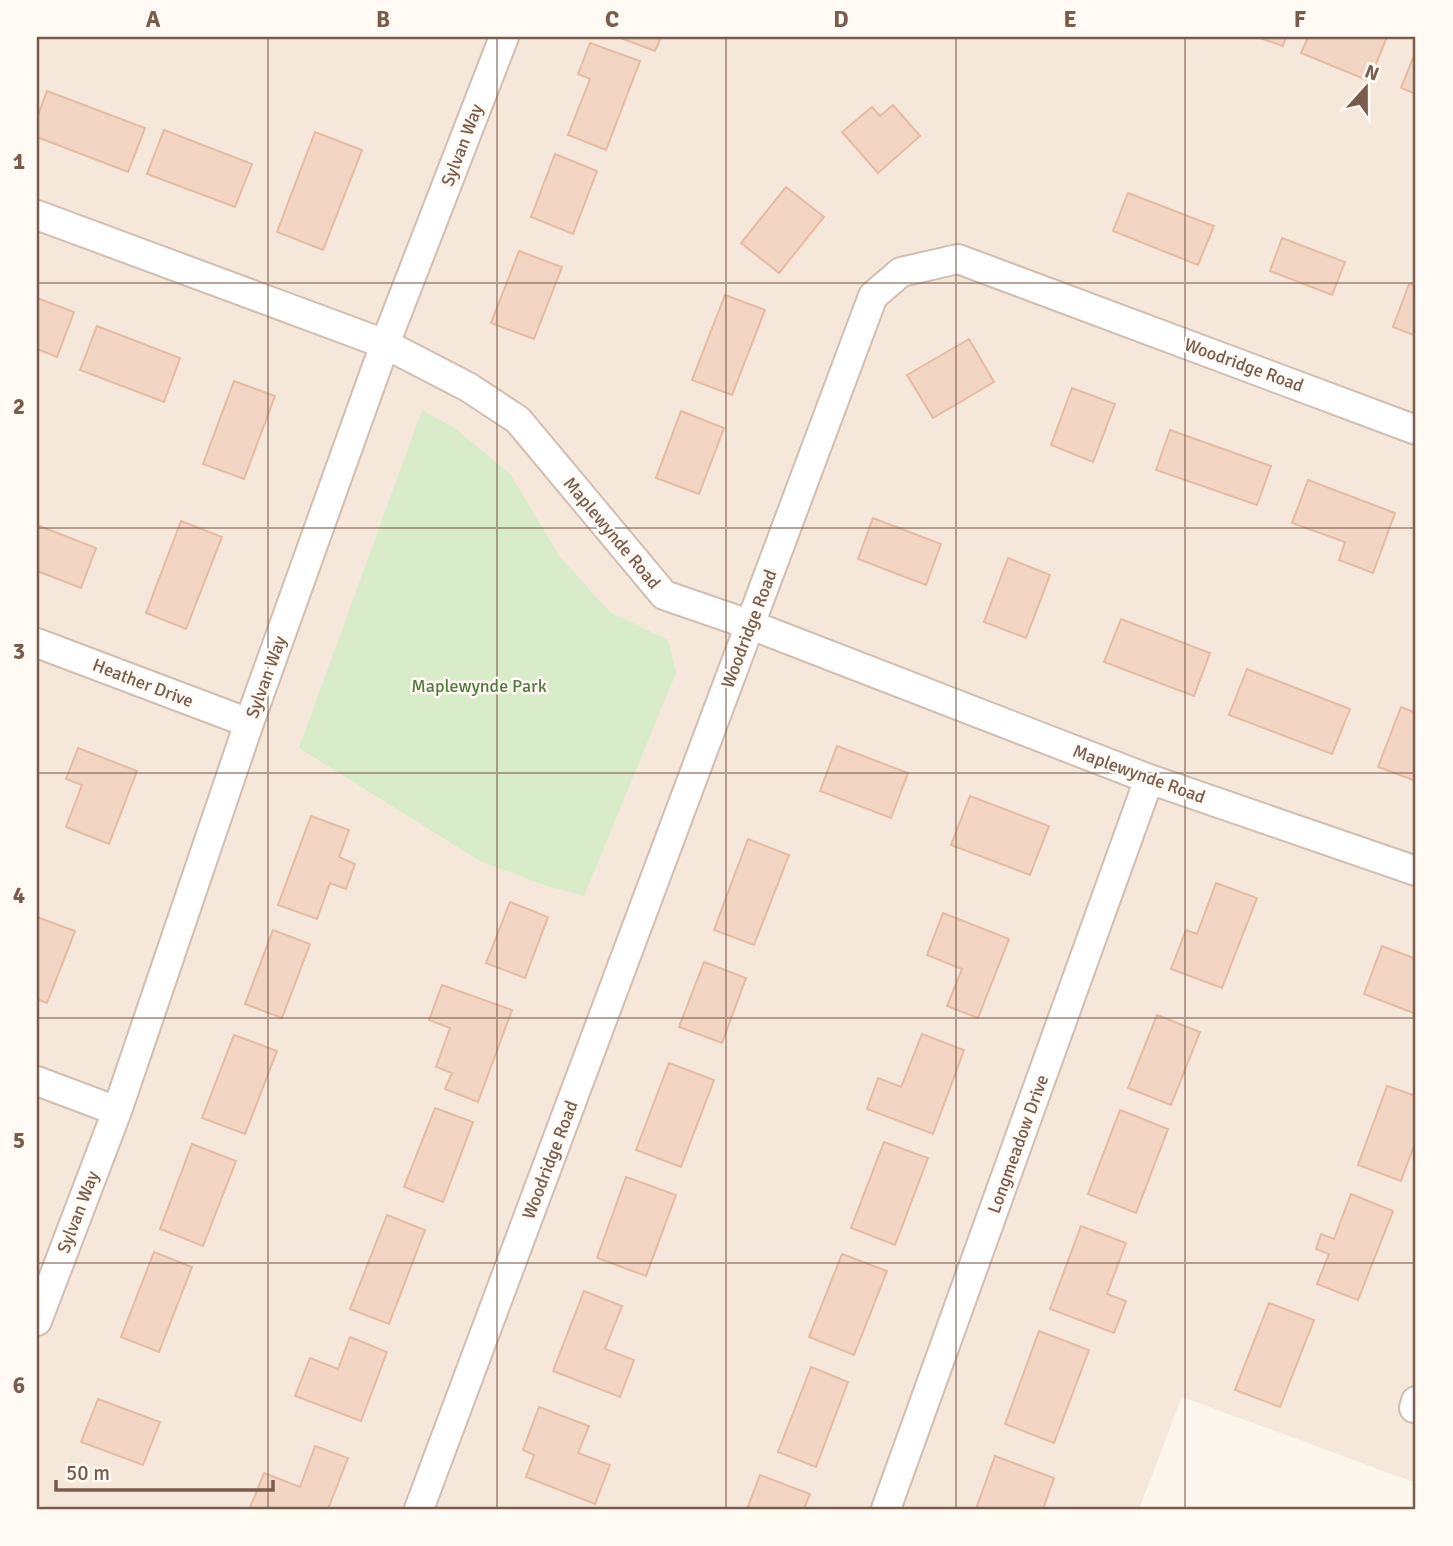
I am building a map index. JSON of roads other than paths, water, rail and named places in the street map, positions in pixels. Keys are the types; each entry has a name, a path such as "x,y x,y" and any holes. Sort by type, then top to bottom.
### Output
{"street":[{"name":"Sylvan Way","path":"37,1321 117,1111 249,723 386,344 505,37"},
{"name":"Maplewynde Road","path":"37,215 386,344 468,387 518,420 664,595 751,625 1149,779 1416,871"},
{"name":"Woodridge Road","path":"419,1509 873,296 901,272 958,259 1416,430"},
{"name":"Heather Drive","path":"37,643 249,723"},
{"name":"Longmeadow Drive","path":"886,1509 1149,779"},
{"path":"37,1080 117,1111"}],"park label":[{"name":"Maplewynde Park","path":"479,686"}]}
